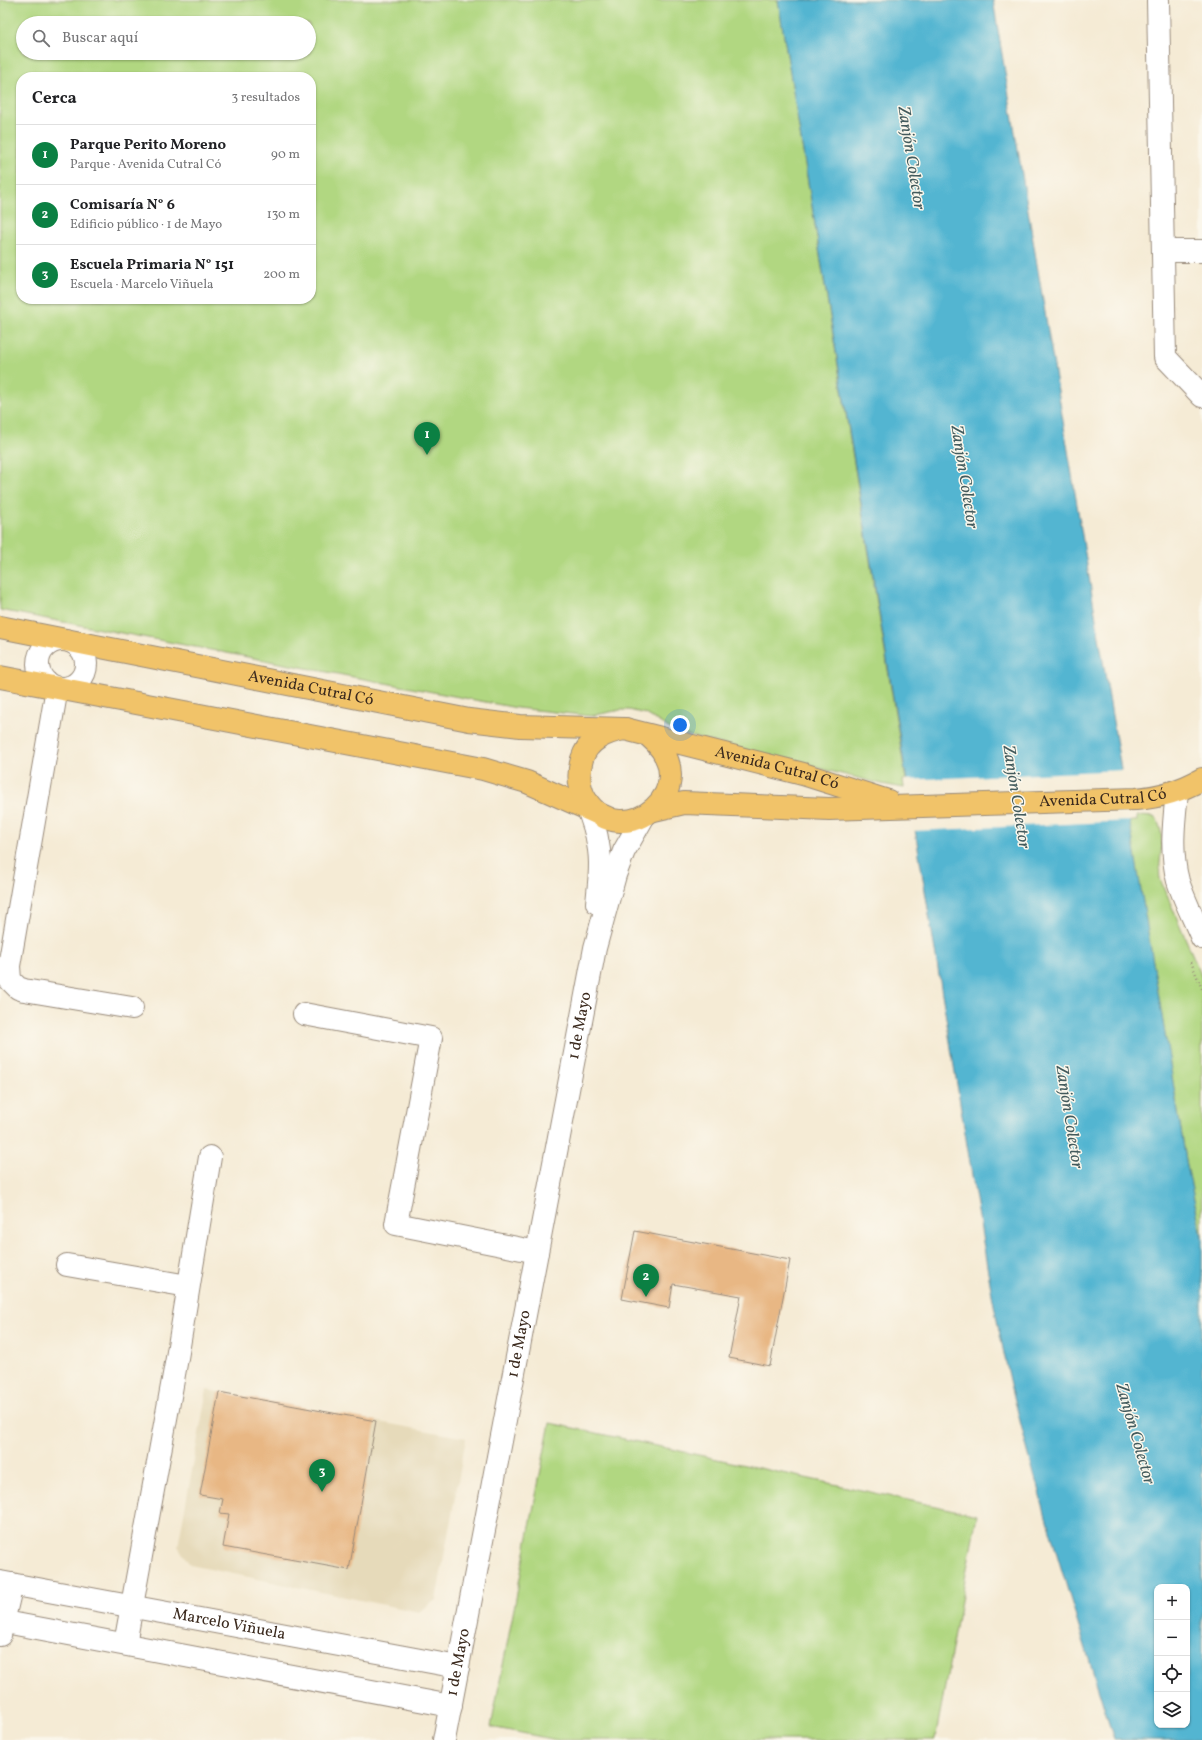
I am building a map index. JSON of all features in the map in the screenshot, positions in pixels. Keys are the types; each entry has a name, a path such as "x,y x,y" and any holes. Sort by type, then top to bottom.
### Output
{"main road":[{"name":"Avenida Cutral Có","path":"0,627 469,720 520,726 625,729 638,731 649,736 802,774 905,806"},
{"name":"Avenida Cutral Có","path":"0,677 483,769 585,801 608,818 620,820 632,820 649,813 684,803 797,808 1136,799 1162,796 1177,792 1202,779"},
{"name":"Avenida Cutral Có","path":"585,801 579,781 579,768 583,755 590,745 600,736 625,729"},
{"name":"Avenida Cutral Có","path":"649,736 659,745 665,755 669,766 670,778 662,801 649,813"}],"street":[{"path":"1158,0 1165,358 1202,396"},
{"path":"1163,251 1202,251"},
{"path":"59,640 66,640 81,649 85,657 86,665 80,680 73,686 57,688 50,686 44,681 38,667 38,659 40,652 45,646 59,640"},
{"path":"57,688 9,966 10,980 18,988 24,990 132,1008"},
{"path":"1177,792 1174,838 1175,867 1183,894 1202,938"},
{"name":"1 de Mayo","path":"585,801 596,833 600,858 594,948"},
{"name":"1 de Mayo","path":"444,1740 594,948 615,875 624,851 649,813"},
{"path":"304,1014 431,1038 396,1224 537,1252"},
{"path":"125,1644 177,1358 210,1157"},
{"path":"68,1265 188,1286"},
{"path":"6,1583 1,1626 125,1644 451,1706"},
{"name":"Marcelo Viñuela","path":"6,1583 458,1668"}],"shaded area":[{"path":"207,1390 466,1438 436,1600 419,1612 190,1565 178,1546"}],"green space":[{"path":"0,0 778,0 906,780 903,780 904,788 882,784 677,733 646,714 629,710 620,710 591,716 517,708 0,610"},
{"path":"1137,816 1154,817 1158,823 1162,839 1159,872 1160,879 1202,977 1202,1237 1187,1166 1129,821 1137,821"},
{"path":"550,1423 977,1515 935,1740 557,1740 491,1727"}],"water":[{"name":"Zanjón Colector","path":"778,0 993,0 1187,1166 1202,1237 1202,1740 1114,1740 1060,1564 1026,1446 998,1326"}],"pier":[{"path":"1123,770 1131,821 913,831 904,780"}],"building":[{"path":"635,1231 790,1260 770,1366 729,1358 741,1296 673,1284 669,1308 622,1299"},
{"path":"219,1392 376,1421 349,1570 223,1547 229,1514 220,1513 223,1499 200,1495"}],"place":[{"name":"Parque Perito Moreno","path":"427,455"},
{"name":"Comisaría N° 6","path":"646,1297"},
{"name":"Escuela Primaria N° 151","path":"322,1492"}]}
